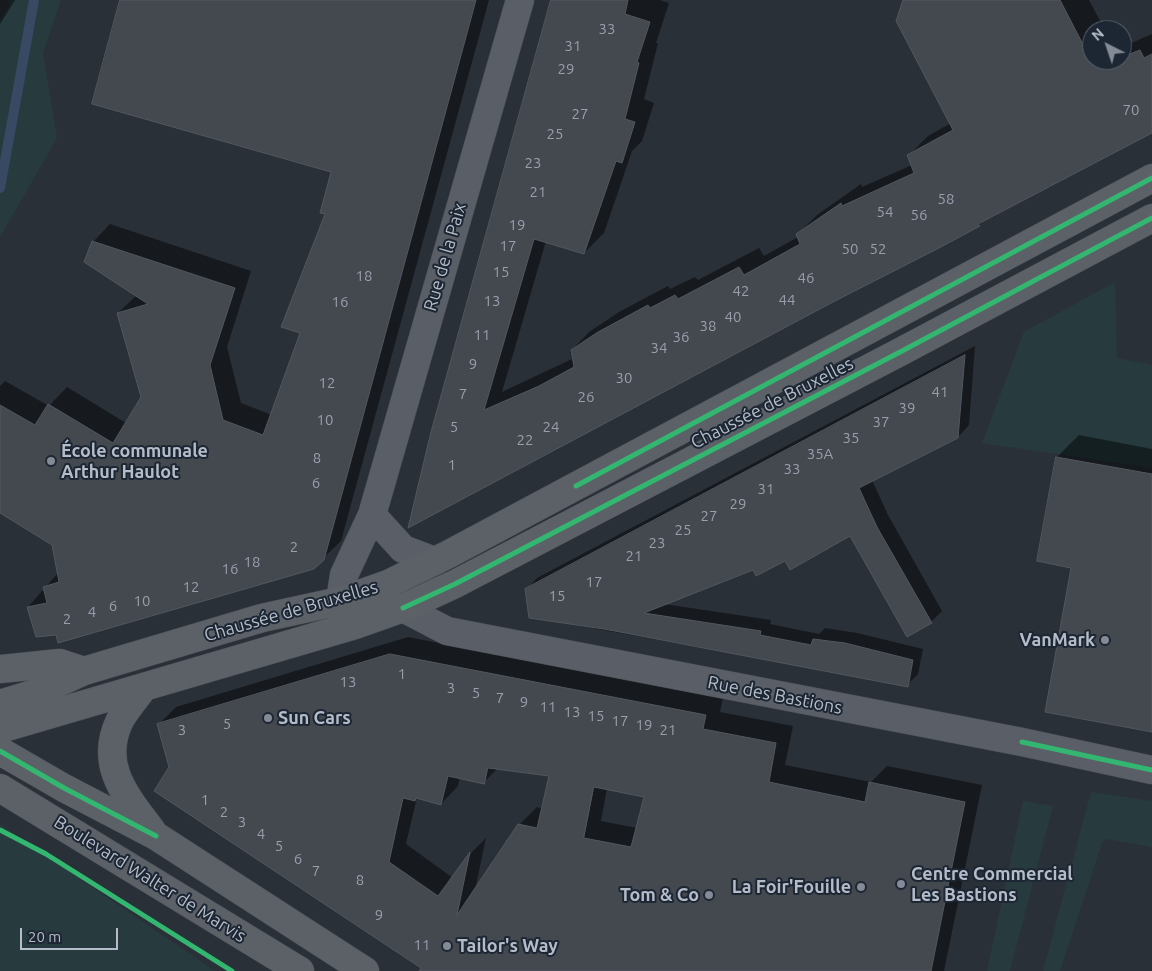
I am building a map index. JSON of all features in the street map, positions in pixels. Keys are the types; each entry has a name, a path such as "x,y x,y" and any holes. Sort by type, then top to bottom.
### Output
{"main road":[{"name":"Chaussée de Bruxelles","path":"0,704 36,693 84,671 262,618 340,601 388,584 435,561 1152,178"},
{"name":"Chaussée de Bruxelles","path":"0,729 355,625 403,608 455,584 894,356 1152,218"},
{"path":"0,669 60,663 84,671"},
{"path":"143,688 120,720 112,754 113,772 129,800 156,836"},
{"name":"Boulevard Walter de Marvis","path":"0,751 64,788 156,836 365,971"},
{"name":"Boulevard Walter de Marvis","path":"3,792 300,971"}],"street":[{"name":"Rue de la Paix","path":"340,601 344,575 372,515 520,0"},
{"path":"372,515 403,549 435,561"},
{"name":"Rue des Bastions","path":"403,608 446,631 1022,742 1152,770"}],"green space":[{"path":"6,0 61,0 43,53 57,138 0,237 0,19 9,5"},
{"path":"1115,282 1117,358 1152,365 1152,468 982,443 1024,332"},
{"path":"1091,792 1152,801 1152,847 1106,839 1102,843 1060,971 1043,971"},
{"path":"1023,801 1053,806 1010,971 987,971"},
{"path":"0,824 215,971 0,971"}],"building":[{"path":"120,0 476,0 324,560 314,569 58,643 56,635 36,637 27,607 47,603 43,587 59,582 52,545 0,513 0,405 35,425 48,404 113,443 141,397 117,313 148,304 84,262 92,241 235,288 210,365 223,420 263,435 300,333 281,327 325,214 320,213 331,172 92,104"},
{"path":"551,0 628,0 625,14 650,22 637,62 639,63 625,119 635,122 622,163 616,161 584,254 534,239 484,410 539,386 574,367 571,350 598,332 648,305 650,308 675,295 678,299 739,267 744,275 800,244 796,234 841,203 842,206 914,173 907,155 953,130 896,21 903,0 1060,0 1082,43 1082,70 1132,70 1132,53 1140,50 1144,58 1152,54 1152,133 978,224 980,226 939,248 833,302 408,528 431,432"},
{"path":"965,355 958,438 859,488 877,527 932,623 907,637 850,536 790,570 785,561 756,576 753,570 644,613 761,631 760,635 811,645 813,639 845,643 913,660 908,687 604,629 529,618 525,589"},
{"name":"VanMark","path":"1056,457 1152,474 1152,732 1045,712 1071,568 1037,561"},
{"path":"390,654 706,715 703,729 776,743 769,782 865,802 869,782 965,802 931,971 419,971 421,968 154,791 169,767 157,724","holes":["488,768 549,776 537,828 518,824 457,915 470,852 438,896 389,862 403,798 415,801 416,798 441,805 448,776 484,784","594,787 644,797 631,847 584,838"]}],"waterway":[{"path":"0,188 34,0"}],"cycle path":[{"path":"576,486 1152,178"},
{"path":"403,608 455,584 902,351 1152,218"},
{"path":"1022,742 1152,770"},
{"path":"0,751 64,788 156,836"},
{"path":"0,830 46,854 232,971"}],"place":[{"name":"École communale Arthur Haulot","path":"51,461"},
{"name":"VanMark","path":"1105,640"},
{"name":"Sun Cars","path":"268,718"},
{"name":"Centre Commercial Les Bastions","path":"901,884"},
{"name":"La Foir'Fouille","path":"861,887"},
{"name":"Tom & Co","path":"709,895"},
{"name":"Tailor's Way","path":"447,946"}]}
